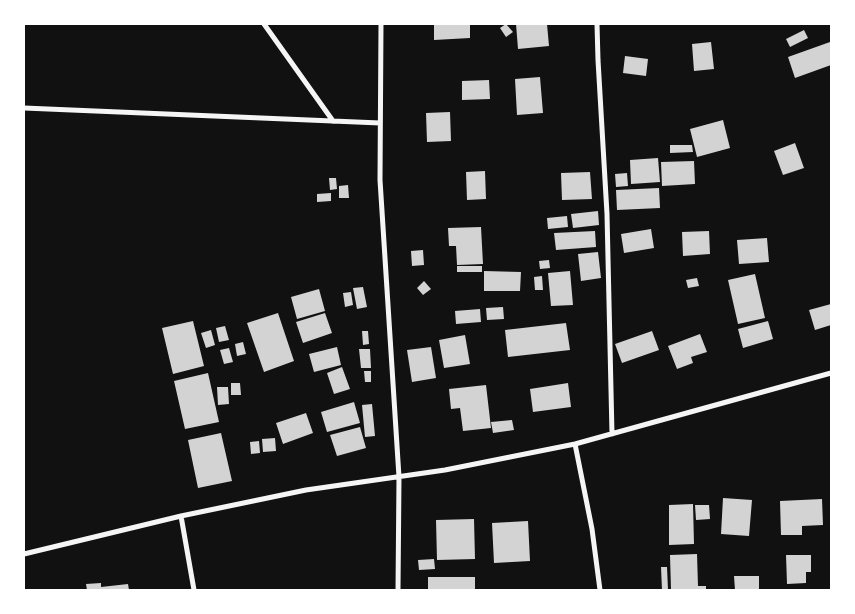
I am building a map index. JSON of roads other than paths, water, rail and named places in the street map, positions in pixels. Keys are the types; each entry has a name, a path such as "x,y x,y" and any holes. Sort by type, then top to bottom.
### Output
{"street":[{"path":"264,24 333,120"},
{"path":"381,24 380,180 399,477 398,590"},
{"path":"597,24 607,214 612,434"},
{"path":"24,108 380,122"},
{"path":"24,554 181,516 306,490 445,470 575,444 831,373"},
{"path":"575,444 592,529 600,590"},
{"path":"181,516 194,590"}]}
